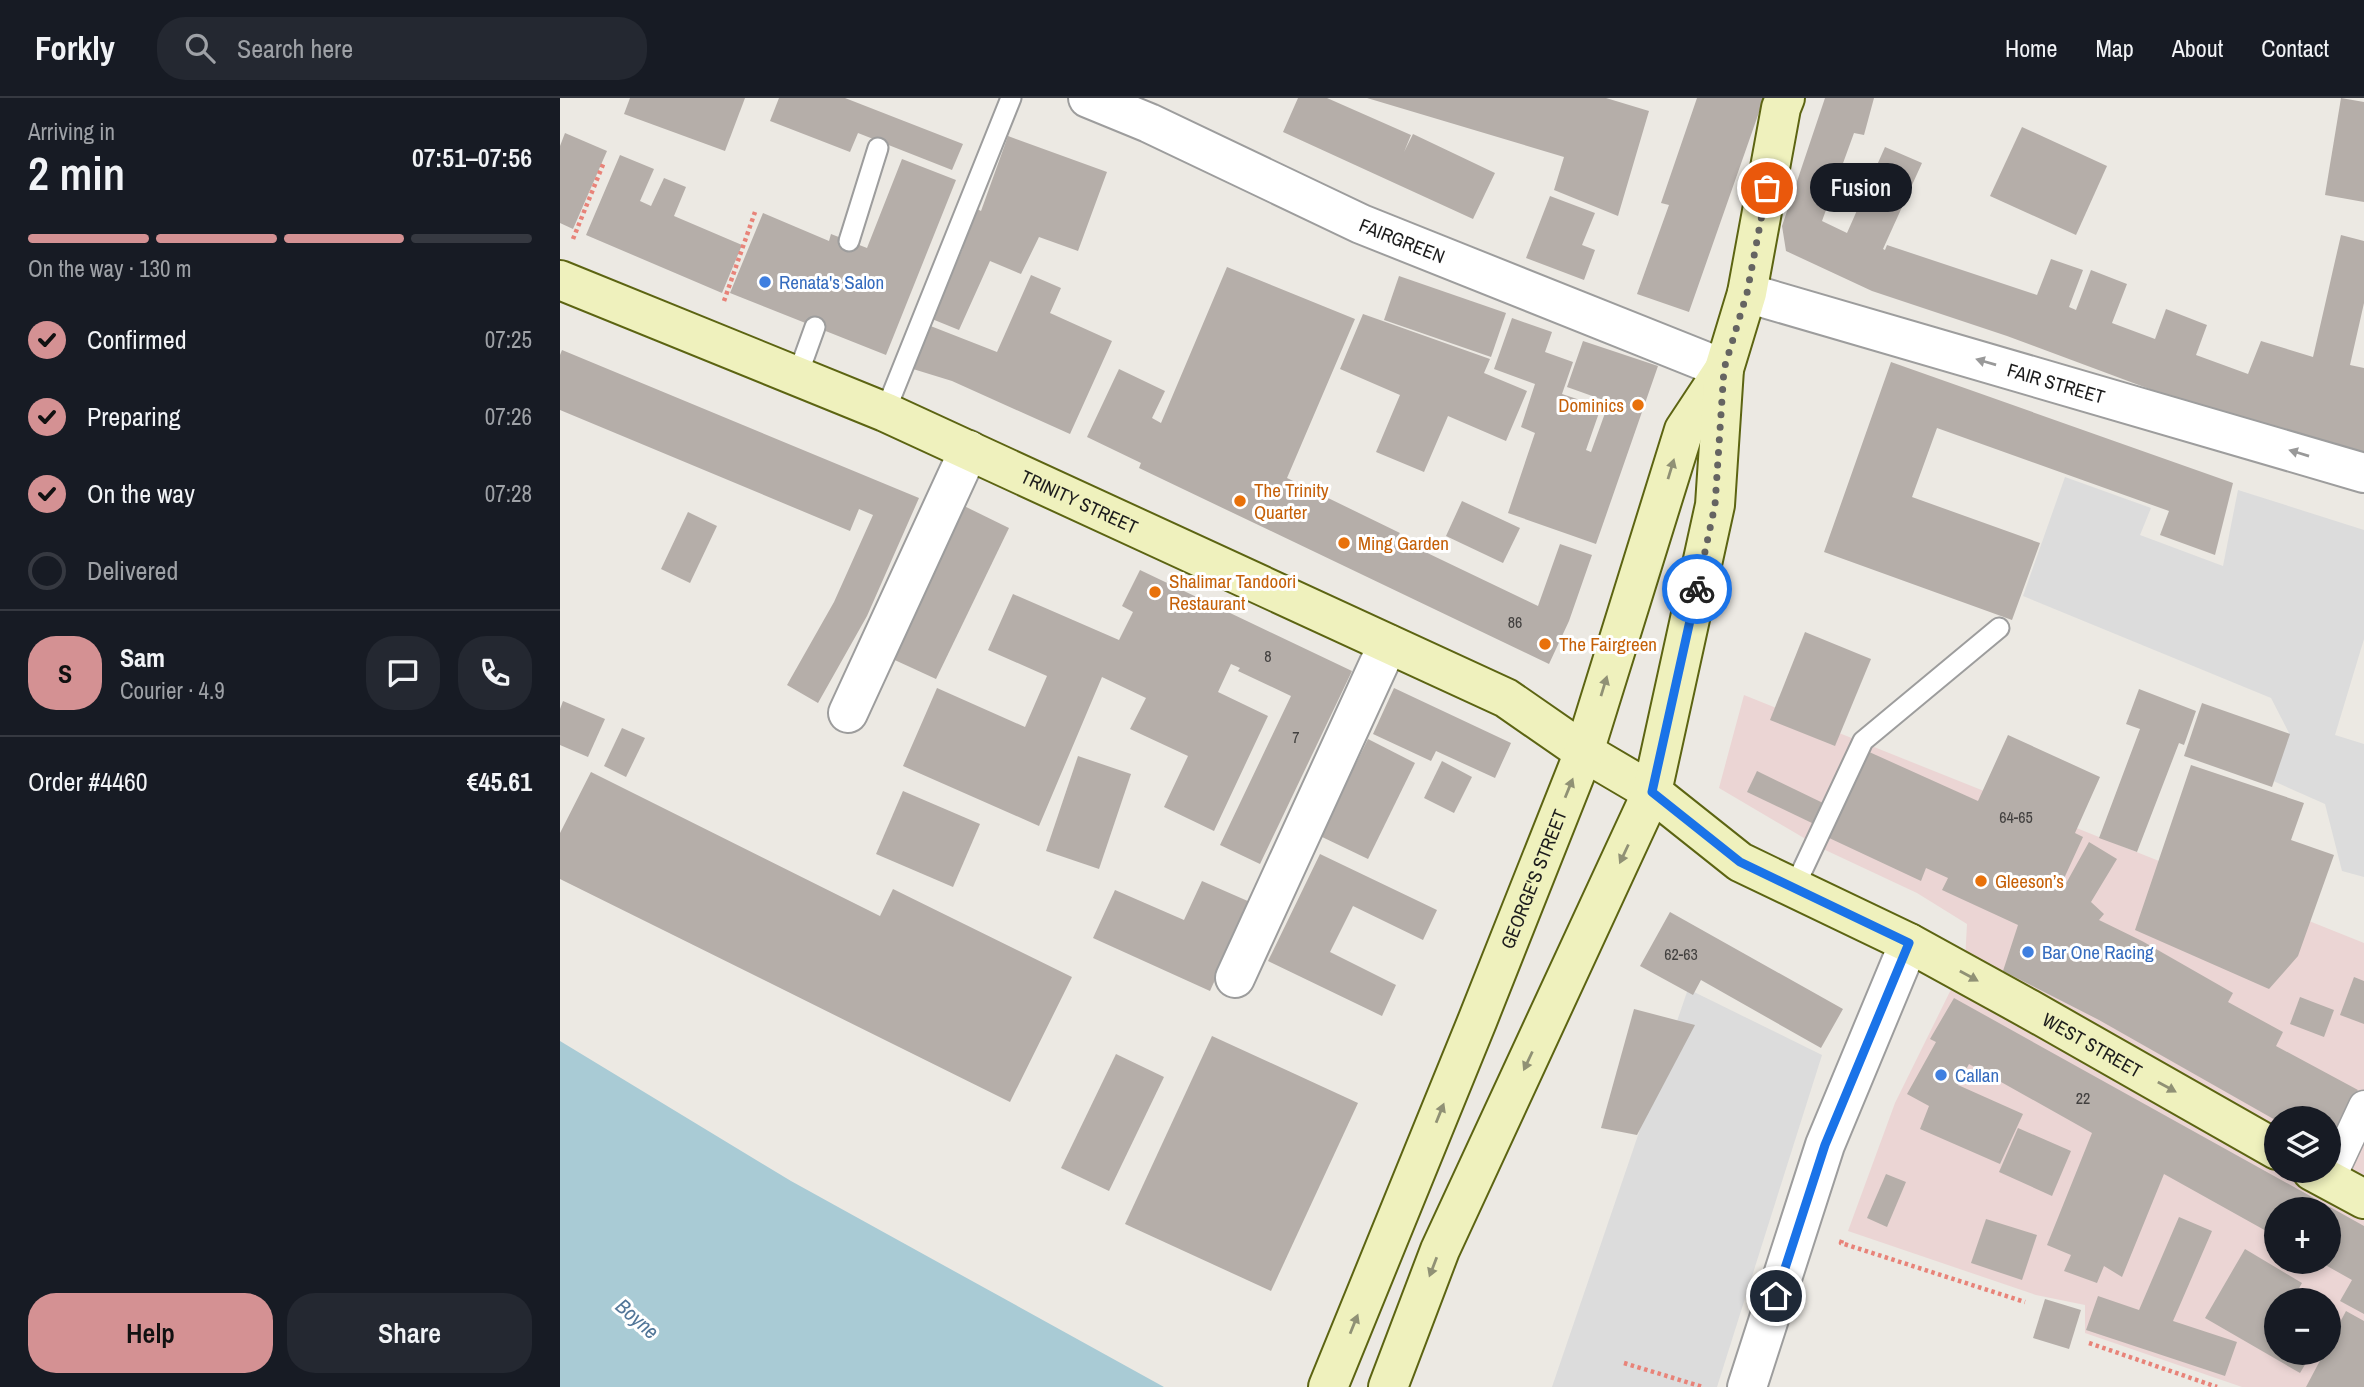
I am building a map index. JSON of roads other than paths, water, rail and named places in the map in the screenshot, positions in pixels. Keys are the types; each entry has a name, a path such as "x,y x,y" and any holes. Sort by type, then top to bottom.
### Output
{"main road":[{"name":"GEORGE'S STREET","path":"1388,1387 1440,1250 1652,792 1715,505 1724,369 1747,293 1785,98"},
{"name":"TRINITY STREET","path":"565,263 710,341 885,412 970,450 1506,698 1584,752 1652,792 1740,862 1794,888"},
{"name":"GEORGE'S STREET","path":"1328,1387 1584,752 1684,430 1724,369"},
{"name":"WEST STREET","path":"1794,888 1909,943 2264,1143"},
{"path":"2333,1183 2364,1199"}],"street":[{"name":"FAIRGREEN","path":"1088,98 1149,123 1361,224 1724,369"},
{"name":"FAIR STREET","path":"1747,293 2364,473"},
{"path":"848,713 970,450"},
{"path":"1235,978 1388,644"},
{"path":"1748,1387 1825,1145 1909,943"},
{"path":"2341,1143 2364,1106"}],"lane":[{"path":"885,412 1012,98"},
{"path":"849,241 878,148"},
{"path":"797,377 815,327"},
{"path":"1794,888 1863,741 1999,628"}],"water":[{"name":"Boyne","path":"560,1041 791,1181 1164,1387 560,1387"}],"place":[{"name":"Fusion","path":"1767,188"},
{"name":"Renata's Salon","path":"765,282"},
{"name":"Dominics","path":"1638,405"},
{"name":"The Trinity Quarter","path":"1240,501"},
{"name":"Ming Garden","path":"1344,543"},
{"name":"Shalimar Tandoori Restaurant","path":"1155,592"},
{"name":"The Fairgreen","path":"1545,644"},
{"name":"Gleeson’s","path":"1981,881"},
{"name":"Bar One Racing","path":"2028,952"},
{"name":"Callan","path":"1941,1075"}]}
